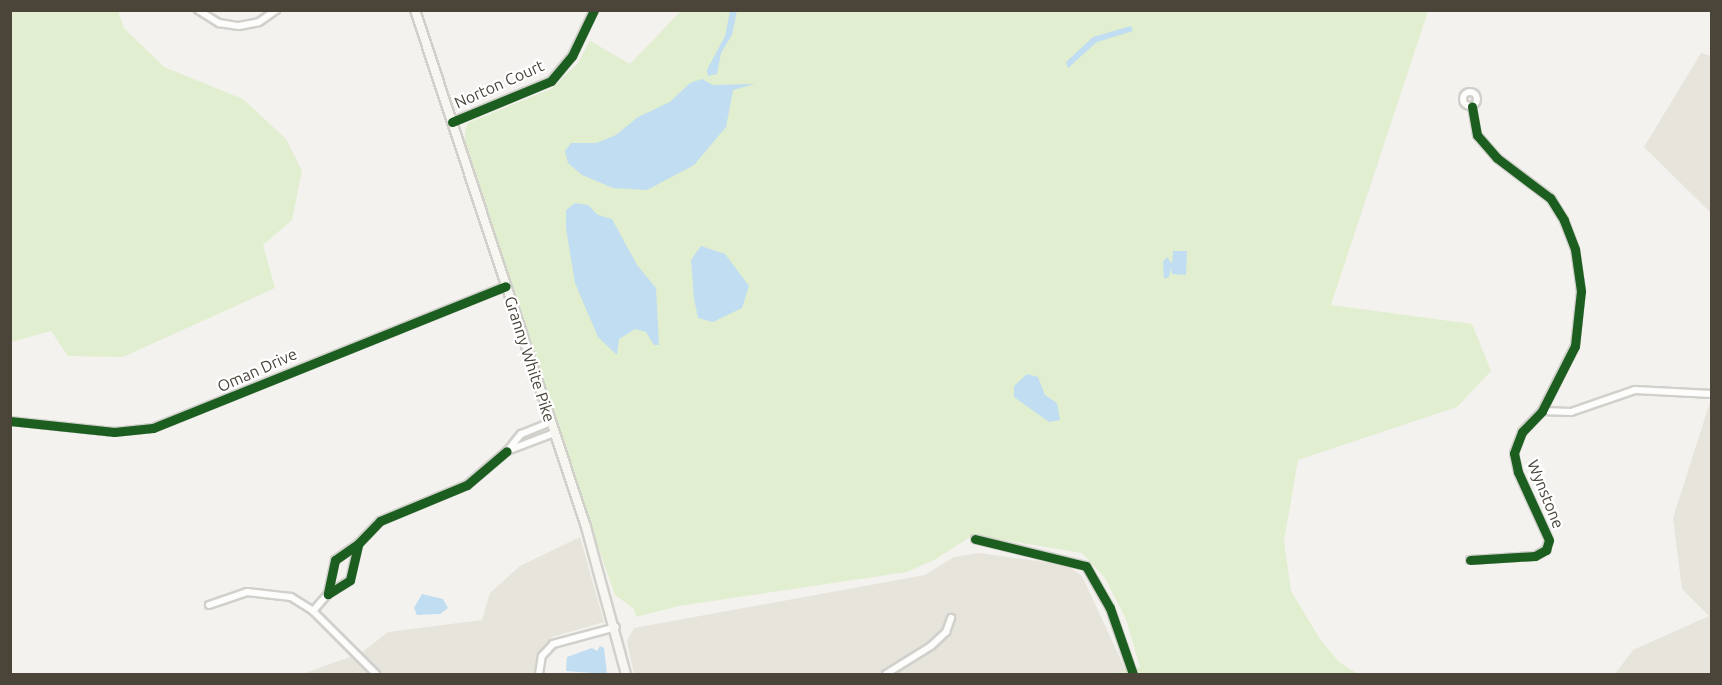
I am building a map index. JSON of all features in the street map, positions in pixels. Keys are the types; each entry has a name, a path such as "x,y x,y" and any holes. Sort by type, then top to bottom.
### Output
{"main road":[{"name":"Granny White Pike","path":"416,10 616,627 626,675"}],"street":[{"path":"198,10 219,23 239,26 259,22 276,10"},
{"name":"Norton Court","path":"452,122 552,81 572,56 594,10"},
{"name":"Wynstone","path":"1470,560 1535,556 1546,550 1549,540 1518,472 1514,453 1522,432 1542,411 1575,346 1581,291 1575,249 1550,198 1497,158 1477,135 1472,106"},
{"name":"Oman Drive","path":"10,421 114,432 153,428 506,286"},
{"path":"1542,411 1570,412 1635,390 1712,394"},
{"path":"328,594 334,562 343,550 358,544 395,512 473,482 507,451 521,434 551,422"},
{"path":"507,451 554,432"},
{"path":"975,539 1086,566 1110,608 1132,675"},
{"path":"313,611 328,594 343,588 352,576 358,544"},
{"path":"209,605 239,594 264,591 291,597 313,611 376,675"},
{"path":"886,675 931,646 946,633 951,618"},
{"path":"539,675 542,656 553,644 616,627"}],"shaded area":[{"path":"1701,53 1711,56 1711,213 1644,147"},
{"path":"1711,399 1711,674 1615,674 1633,650 1709,616 1682,589 1673,518"},
{"path":"580,537 604,622 552,637 539,656 535,674 302,674 361,653 388,632 482,620 490,593 520,566"},
{"path":"979,553 1066,565 1082,576 1126,671 1109,674 634,674 627,641 634,628 925,575 954,557"}],"green space":[{"path":"11,10 118,11 124,28 164,67 243,99 286,139 302,171 292,220 263,245 275,288 123,357 68,356 51,331 11,342"},
{"path":"681,11 1428,11 1331,305 1472,324 1491,371 1457,407 1298,460 1284,541 1291,591 1320,639 1339,662 1358,674 1109,674 1140,667 1126,619 1105,578 1082,553 992,538 970,537 936,559 907,572 679,606 636,617 634,609 615,595 567,458 465,148 465,131 468,123 551,89 578,63 590,41 630,64"}],"water":[{"path":"730,11 737,11 732,35 721,53 717,74 708,76 707,70 725,36"},
{"path":"1131,26 1133,31 1097,42 1068,68 1066,62 1093,37"},
{"path":"702,79 713,85 755,84 733,90 726,127 694,165 647,190 613,188 582,175 568,163 565,151 571,143 596,143 616,135 638,117 670,102 690,83"},
{"path":"575,203 588,205 598,215 612,219 637,265 656,288 659,345 654,345 646,332 635,329 619,339 617,355 598,337 575,283 566,228 566,210"},
{"path":"701,246 725,254 749,286 742,308 713,322 698,318 694,298 691,260"},
{"path":"1173,251 1187,251 1186,275 1172,274 1171,268 1169,277 1164,279 1163,262 1167,257 1172,264"},
{"path":"1027,374 1038,377 1045,395 1057,403 1060,420 1049,422 1014,397 1014,386"},
{"path":"422,594 443,599 448,608 440,614 417,615 414,608"},
{"path":"600,646 604,648 607,674 566,671 567,657 592,648 597,651"}],"cycle path":[{"path":"452,122 551,81 572,56 594,10"},
{"path":"1470,560 1535,556 1546,550 1549,540 1518,472 1514,453 1522,432 1542,411 1575,346 1581,291 1575,249 1564,220 1550,198 1497,158 1477,135 1472,106"},
{"path":"10,421 114,432 153,428 506,286"},
{"path":"358,544 335,560 328,594 350,580 358,544 380,521 467,485 507,451"},
{"path":"975,539 1086,566 1110,608 1133,674"}]}
